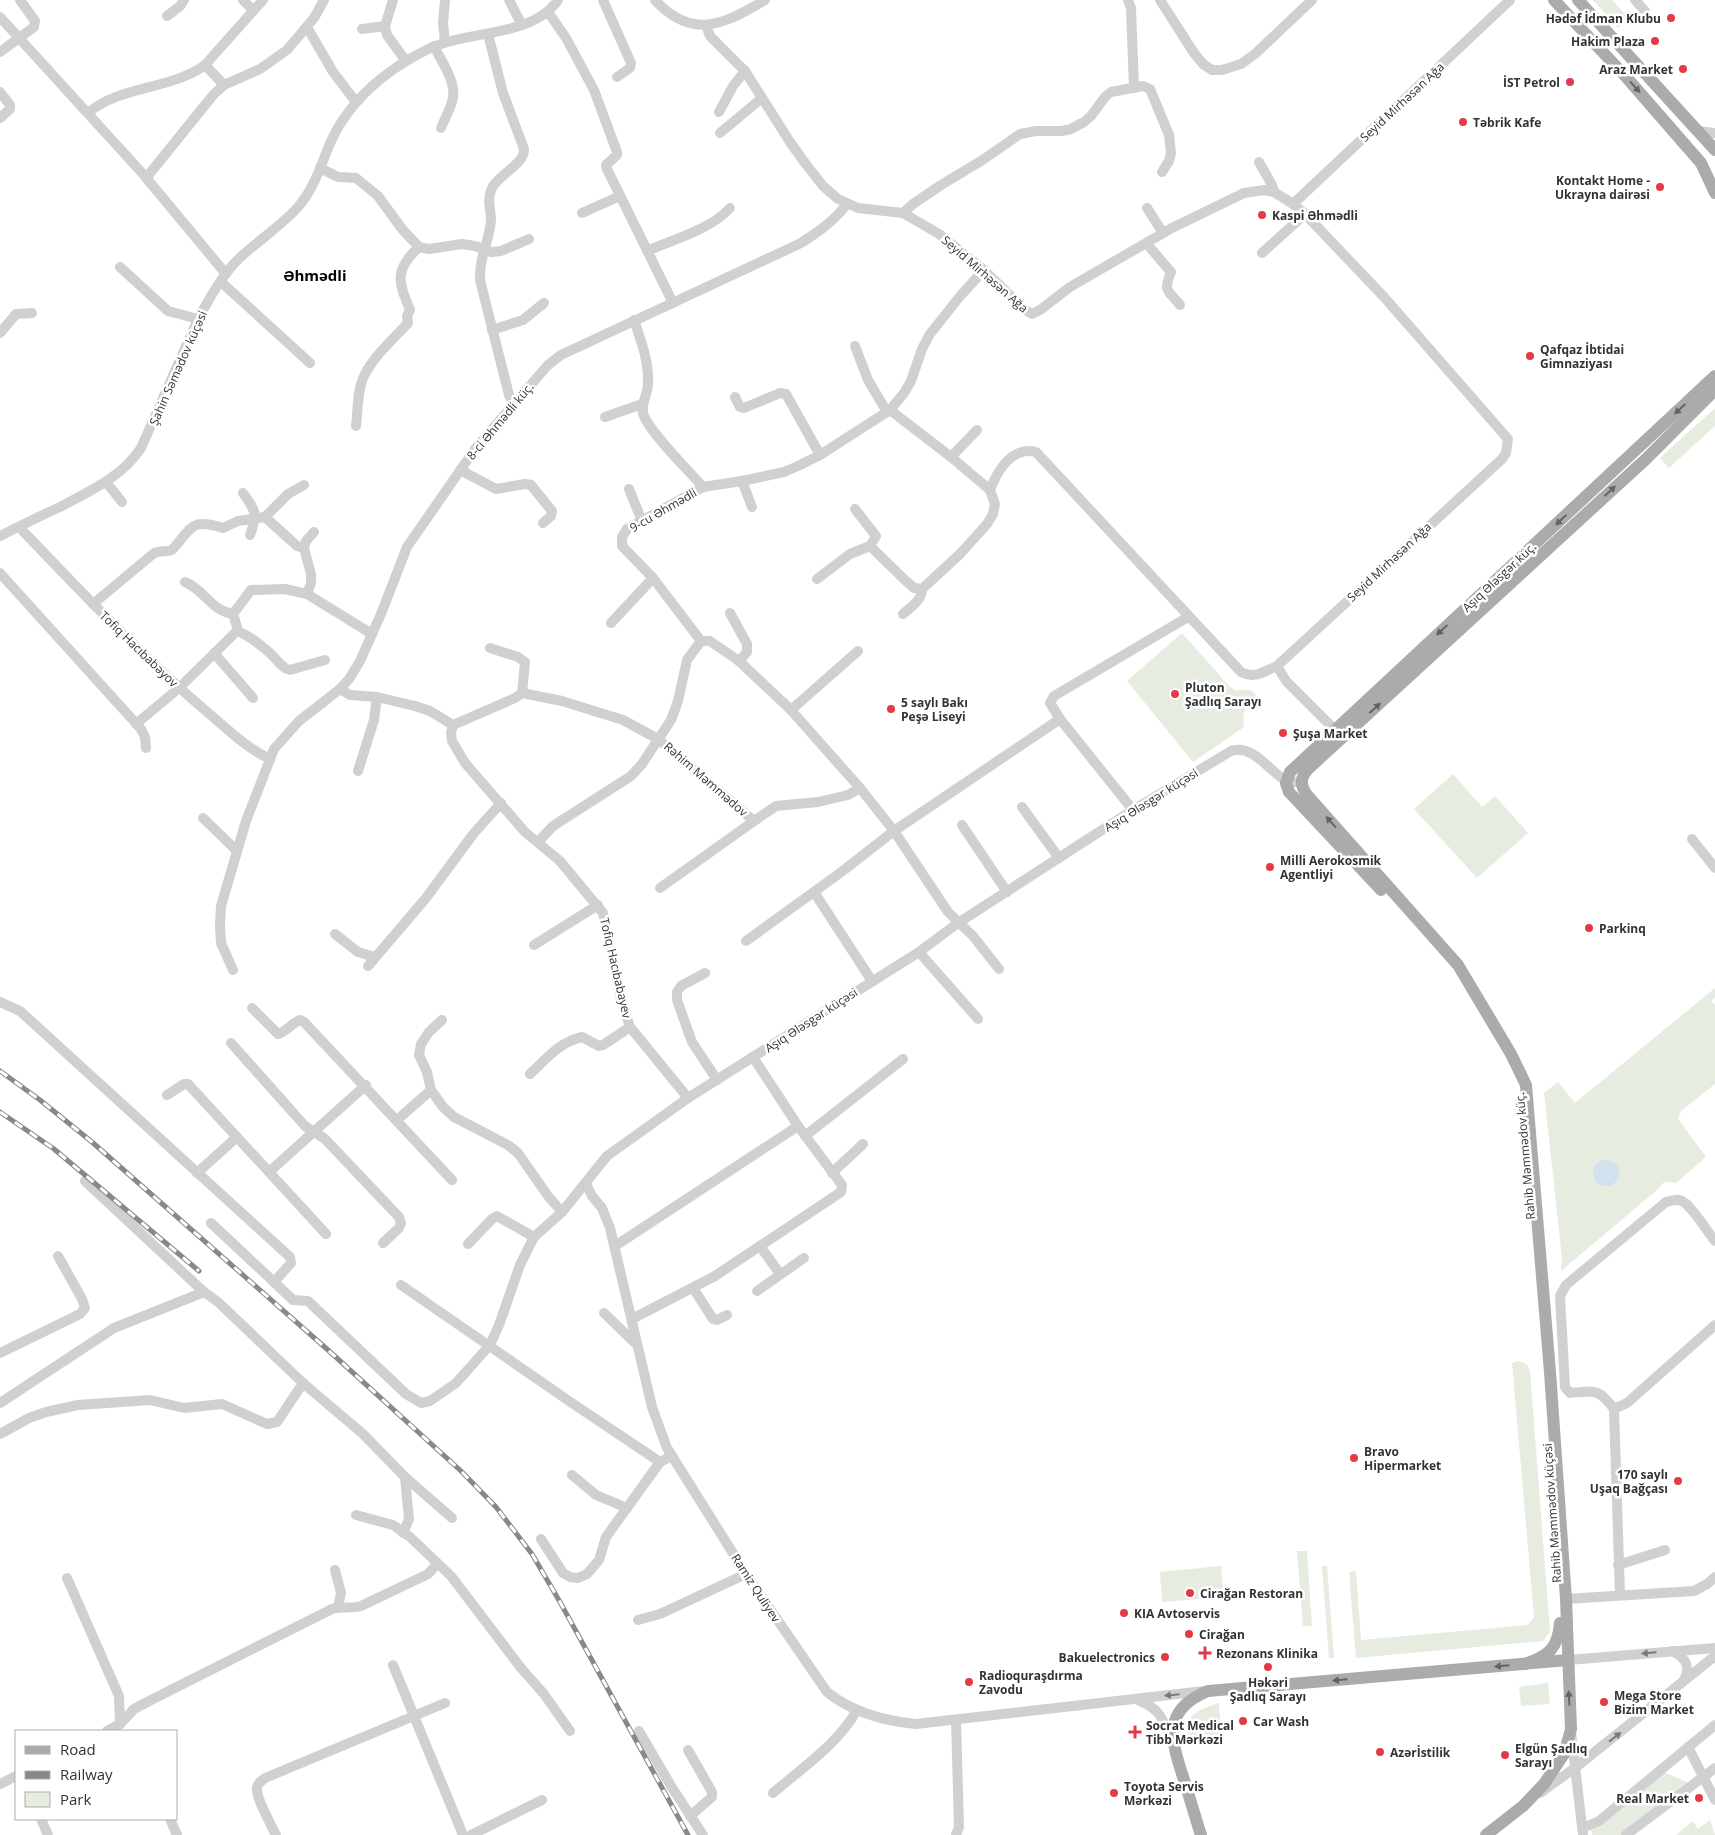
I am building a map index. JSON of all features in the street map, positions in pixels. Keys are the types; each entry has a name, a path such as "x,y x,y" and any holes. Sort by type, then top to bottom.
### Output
{"main road":[{"path":"1554,0 1701,163 1715,193"},
{"path":"1578,0 1715,150"},
{"path":"1698,131 1715,138"},
{"name":"Aşıq Ələsgər küç.","path":"1301,780 1339,733 1715,376"},
{"name":"Aşıq Ələsgər küç.","path":"1286,781 1293,769 1339,733 1646,459 1715,390"},
{"path":"1301,780 1301,786 1306,795 1450,959"},
{"name":"Rahib Məmmədov küç.","path":"1286,781 1285,786 1293,797 1450,959 1522,1086 1540,1344"},
{"path":"1486,1835 1523,1806 1544,1784 1560,1762 1569,1741 1571,1729 1566,1599 1550,1372 1522,1086"},
{"name":"Rahib Məmmədov küçəsi","path":"1525,1664 1538,1660 1553,1649 1558,1641 1560,1623 1540,1344"},
{"path":"1201,1835 1174,1748 1173,1731 1177,1714 1188,1700 1208,1690 1568,1660"}],"street":[{"path":"0,52 34,27 35,21 20,0"},
{"path":"167,16 180,6 184,0"},
{"path":"243,0 253,10"},
{"path":"88,113 106,101 132,91 194,73 205,65 263,0"},
{"path":"146,178 214,94 224,85 260,69 287,50 314,18 324,0"},
{"path":"393,0 385,26 388,35 406,61"},
{"path":"445,0 443,23 445,42"},
{"path":"509,0 522,25"},
{"name":"Şahin Səmədov küçəsi","path":"0,536 97,488 120,472 134,459 141,448 198,319 223,278 242,255 298,207 306,196 333,138 356,102 390,72 434,46 522,25 548,12 558,0"},
{"path":"603,0 631,63 630,68 617,77"},
{"path":"655,0 664,10 696,26 706,26 724,20 748,10 764,0"},
{"path":"1128,0 1131,8 1134,88"},
{"path":"1160,0 1203,64 1212,70 1222,70 1241,64 1255,54 1312,0"},
{"name":"Seyid Mirhəsən Ağa","path":"1293,204 1510,0"},
{"path":"1635,0 1645,11"},
{"path":"548,12 566,38 594,90 617,152 617,155 606,165 673,303"},
{"path":"0,18 146,178 223,278 310,363"},
{"path":"362,29 385,26"},
{"name":"Seyid Mirhəsən Ağa","path":"706,26 715,42 745,71 790,142 823,186 847,204 876,212 903,213 939,234 984,270 1025,310 1032,314 1070,287 1195,216 1244,193 1264,190 1274,192 1305,214 1378,291 1505,434 1508,440 1508,446 1502,459 1277,666 1254,676 1248,676 1240,672 1036,452 1026,450 1016,454 1002,466 990,490"},
{"path":"307,27 333,72 356,102"},
{"path":"488,34 503,93 524,150 524,155 493,187 488,201 491,219 481,264 480,280 492,330 514,405"},
{"path":"434,46 451,81 454,92 450,108 440,128"},
{"path":"205,65 224,85"},
{"path":"719,112 733,86 745,71"},
{"path":"903,213 941,185 981,161 1020,134 1071,129 1091,116 1111,92 1143,86 1150,89 1153,101 1169,135 1171,153 1169,162 1162,172"},
{"path":"0,92 10,105 10,109 0,118"},
{"path":"720,133 762,98"},
{"path":"1698,131 1715,133"},
{"path":"1259,162 1272,184 1274,192"},
{"path":"320,168 338,177 356,178 378,196 402,229 419,247 429,249 462,244 475,246 491,252 500,251 529,239"},
{"path":"582,212 620,196"},
{"name":"8-ci Əhmədli küç.","path":"234,970 221,943 221,906 246,821 274,749 284,735 340,688 348,679 360,661 407,547 475,449 548,365 561,355 801,243 823,229 847,204"},
{"path":"647,251 708,225 722,217 730,208"},
{"path":"1146,208 1163,233"},
{"path":"1262,253 1305,214"},
{"path":"1146,243 1170,272 1166,288 1180,305"},
{"path":"356,426 363,377 408,323 407,316 410,310 400,278 401,270 419,247"},
{"path":"120,267 168,311 198,319"},
{"name":"9-cu Əhmədli","path":"701,641 653,578 622,546 622,537 627,529 704,487 784,472 820,455 889,411 911,381 922,349 930,334 984,270"},
{"path":"492,330 523,320 544,303"},
{"path":"0,332 16,314 32,313"},
{"path":"634,320 647,359 648,386 642,404 644,415 650,428 704,487"},
{"path":"855,346 868,380 889,411 951,457 990,490 995,504 994,514 960,554 922,588 914,588 870,546"},
{"path":"735,397 740,407 744,408 780,393 786,394 820,455"},
{"path":"605,417 642,404"},
{"path":"951,457 977,430"},
{"path":"460,470 496,489 524,484 531,485 552,511 552,516 544,523"},
{"path":"742,481 752,507"},
{"path":"106,482 122,502"},
{"path":"250,535 260,517 288,494 304,485"},
{"path":"629,489 642,521"},
{"path":"243,493 260,517 297,546 304,548"},
{"path":"816,579 850,554 870,546 876,536 855,509"},
{"path":"93,604 153,554 158,551 172,550 193,526 205,522 223,528 260,517"},
{"name":"Tofiq Hacıbabəyov","path":"19,527 137,649 179,688 245,744 270,759"},
{"path":"307,594 311,583 311,574 304,548 306,541 314,532"},
{"path":"0,573 136,724 145,738 146,748"},
{"path":"612,623 653,578"},
{"path":"186,582 192,584 219,610 233,614"},
{"path":"903,614 919,599 922,594 922,588"},
{"path":"233,614 251,590 285,589 307,594 372,634"},
{"path":"730,613 747,644 747,652 739,661"},
{"path":"136,724 179,688 237,631 238,627 233,614"},
{"path":"1133,810 1051,708 1050,703 1054,696 1188,617"},
{"path":"237,631 248,636 271,654 285,669 290,670 325,660"},
{"path":"538,842 554,826 631,776 642,764 673,713 687,660 701,641 710,641 739,661 791,710 860,788 894,831 958,923 973,936 999,969"},
{"path":"340,688 350,695 377,697 430,711 453,725 461,723 522,693 525,662 518,657 490,648"},
{"path":"791,710 858,651"},
{"path":"214,653 253,698"},
{"path":"1277,666 1286,681 1339,733"},
{"name":"Rəhim Məmmədov","path":"522,693 562,701 623,720 658,739 754,821 776,806 818,802 848,795 860,788"},
{"path":"358,771 374,720 377,697"},
{"path":"746,941 894,831 1060,719"},
{"name":"Tofiq Hacıbabayev","path":"453,725 452,740 465,764 525,832 560,861 604,913 621,1000 630,1027 688,1098"},
{"name":"Aşıq Ələsgər küçəsi","path":"274,1282 293,1300 308,1301 406,1394 421,1403 430,1401 456,1383 490,1345 520,1265 534,1237 562,1212 586,1184 592,1172 607,1156 688,1098 919,952 958,923 1222,755 1237,749 1251,752 1286,781"},
{"path":"1286,781 1301,780"},
{"path":"368,966 426,898 474,833 501,803"},
{"path":"1022,807 1059,858"},
{"path":"203,818 237,851"},
{"path":"660,888 754,821"},
{"path":"962,825 1007,892"},
{"path":"1692,839 1715,868"},
{"path":"814,892 872,981"},
{"path":"534,945 598,905"},
{"path":"335,934 358,952 375,957"},
{"path":"919,952 978,1019"},
{"path":"705,973 681,986 677,992 677,1000 692,1042 716,1080"},
{"path":"0,1002 20,1011 290,1257 291,1263 274,1282 211,1223"},
{"path":"252,1008 278,1034 300,1020 304,1022 452,1180"},
{"path":"442,1020 429,1032 421,1044 419,1055 427,1072 431,1090 443,1107 454,1117 518,1153 548,1196 562,1212"},
{"path":"530,1074 560,1046 570,1040 582,1037 599,1046 604,1045 630,1027"},
{"path":"231,1044 305,1126 325,1139 398,1218 401,1223 399,1228 383,1244"},
{"path":"632,1319 715,1276 841,1192 842,1185 798,1126 754,1057"},
{"path":"806,1136 903,1058"},
{"path":"167,1095 184,1084 188,1084 326,1234"},
{"path":"269,1172 366,1086"},
{"path":"396,1120 431,1090"},
{"path":"614,1246 798,1126"},
{"path":"197,1173 237,1137"},
{"path":"832,1173 863,1144"},
{"path":"85,1181 204,1292 218,1302 303,1383 363,1434 452,1518"},
{"name":"Ramiz Quliyev","path":"586,1184 592,1196 602,1208 610,1228 652,1407 658,1426 672,1456 746,1574 818,1683 839,1702 876,1717 916,1724 1208,1690"},
{"path":"1620,1595 1614,1409 1608,1401 1595,1391 1570,1393 1565,1387 1560,1296 1566,1285 1658,1208 1671,1200 1686,1203 1715,1241"},
{"path":"468,1244 497,1216 534,1237"},
{"path":"760,1246 780,1274"},
{"path":"0,1353 80,1314 85,1308 58,1256"},
{"path":"757,1291 804,1258"},
{"path":"401,1285 660,1462"},
{"path":"694,1288 713,1319 718,1320 727,1315"},
{"path":"0,1403 114,1328 204,1292"},
{"path":"604,1314 638,1345"},
{"path":"1614,1409 1627,1403 1715,1325"},
{"path":"1550,1372 1564,1368"},
{"path":"0,1434 29,1418 46,1412 78,1405 150,1400 184,1408 222,1404 267,1424 277,1422 303,1383"},
{"path":"541,1539 563,1573 570,1577 578,1578 587,1574 599,1560 606,1537 660,1462 672,1456"},
{"path":"572,1475 596,1495 627,1508"},
{"path":"404,1533 409,1519 406,1476"},
{"path":"356,1515 393,1525 451,1576 521,1668 544,1694 570,1731"},
{"path":"1618,1565 1665,1550"},
{"path":"123,1728 134,1709 332,1609 338,1607 350,1609 361,1606 428,1574 437,1564"},
{"path":"335,1570 341,1593 338,1607"},
{"path":"638,1620 660,1614 746,1574"},
{"path":"1566,1599 1694,1591 1715,1577"},
{"path":"67,1578 119,1696 123,1728"},
{"path":"1568,1660 1715,1648"},
{"path":"1672,1651 1680,1655 1687,1663 1688,1672 1682,1684"},
{"path":"1523,1806 1576,1767 1715,1656"},
{"path":"393,1665 415,1714 463,1835"},
{"path":"1135,1699 1150,1705 1158,1711 1174,1748"},
{"path":"276,1835 258,1796 257,1788 259,1782 415,1714 445,1703"},
{"path":"773,1794 837,1737 850,1722 857,1710"},
{"path":"956,1720 959,1827 956,1835"},
{"path":"1583,1832 1715,1725"},
{"path":"1571,1729 1583,1832"},
{"path":"639,1731 702,1835"},
{"path":"1688,1747 1715,1800"},
{"path":"688,1750 712,1792 712,1797 690,1816"},
{"path":"1626,1835 1715,1768"},
{"path":"0,1784 15,1776"},
{"path":"471,1835 542,1800"},
{"path":"41,1820 48,1835"},
{"path":"170,1820 177,1835"}],"green space":[{"path":"1593,0 1612,0 1629,19 1618,28"},
{"path":"1715,408 1715,426 1669,468 1660,458"},
{"path":"1182,633 1230,687 1235,690 1251,690 1256,695 1245,710 1243,717 1244,727 1193,762 1127,681"},
{"path":"1453,774 1482,807 1495,796 1528,833 1477,878 1414,809"},
{"path":"1715,988 1715,997 1711,1001 1715,1005 1715,1084 1681,1111 1678,1119 1706,1157 1676,1183 1664,1182 1561,1271 1562,1258 1544,1093 1558,1082 1575,1103"},
{"path":"1518,1361 1526,1364 1530,1371 1550,1632 1543,1641 1356,1658 1349,1572 1356,1571 1361,1640 1528,1625 1534,1617 1512,1363"},
{"path":"1297,1551 1307,1551 1312,1626 1303,1626"},
{"path":"1221,1566 1224,1597 1162,1602 1160,1572"},
{"path":"1322,1566 1327,1566 1334,1658 1329,1658"},
{"path":"1548,1683 1550,1704 1521,1706 1519,1687"},
{"path":"1219,1703 1221,1736 1188,1740 1188,1724 1194,1714"},
{"path":"1664,1772 1689,1783 1622,1835 1592,1835 1591,1831"},
{"path":"1710,1820 1715,1835 1676,1835 1693,1821 1698,1829"}],"water":[{"path":"1606,1160 1616,1163 1619,1173 1616,1183 1606,1186 1596,1183 1593,1173 1596,1163"}],"railway":[{"path":"0,1071 92,1142 328,1350 461,1471 496,1507 532,1554 688,1835"},
{"path":"0,1112 54,1149 199,1271"}],"place":[{"name":"Hədəf İdman Klubu","path":"1671,18"},
{"name":"Hakim Plaza","path":"1655,41"},
{"name":"Araz Market","path":"1683,69"},
{"name":"İST Petrol","path":"1570,82"},
{"name":"Təbrik Kafe","path":"1463,122"},
{"name":"Kontakt Home - Ukrayna dairəsi","path":"1660,187"},
{"name":"Kaspi Əhmədli","path":"1262,215"},
{"name":"Qafqaz İbtidai Gimnaziyası","path":"1530,356"},
{"name":"Pluton Şadlıq Sarayı","path":"1175,694"},
{"name":"5 saylı Bakı Peşə Liseyi","path":"891,709"},
{"name":"Şuşa Market","path":"1283,733"},
{"name":"Milli Aerokosmik Agentliyi","path":"1270,867"},
{"name":"Parkinq","path":"1589,928"},
{"name":"Bravo Hipermarket","path":"1354,1458"},
{"name":"170 saylı Uşaq Bağçası","path":"1678,1481"},
{"name":"Cirağan Restoran","path":"1190,1593"},
{"name":"KIA Avtoservis","path":"1124,1613"},
{"name":"Cirağan","path":"1189,1634"},
{"name":"Rezonans Klinika","path":"1205,1653"},
{"name":"Bakuelectronics","path":"1165,1657"},
{"name":"Həkəri Şadlıq Sarayı","path":"1268,1667"},
{"name":"Radioquraşdırma Zavodu","path":"969,1682"},
{"name":"Mega Store Bizim Market","path":"1604,1702"},
{"name":"Car Wash","path":"1243,1721"},
{"name":"Socrat Medical Tibb Mərkəzi","path":"1135,1732"},
{"name":"Azərİstilik","path":"1380,1752"},
{"name":"Elgün Şadlıq Sarayı","path":"1505,1755"},
{"name":"Toyota Servis Mərkəzi","path":"1114,1793"},
{"name":"Real Market","path":"1699,1798"}],"district":[{"name":"Əhmədli","path":"315,275"}]}
